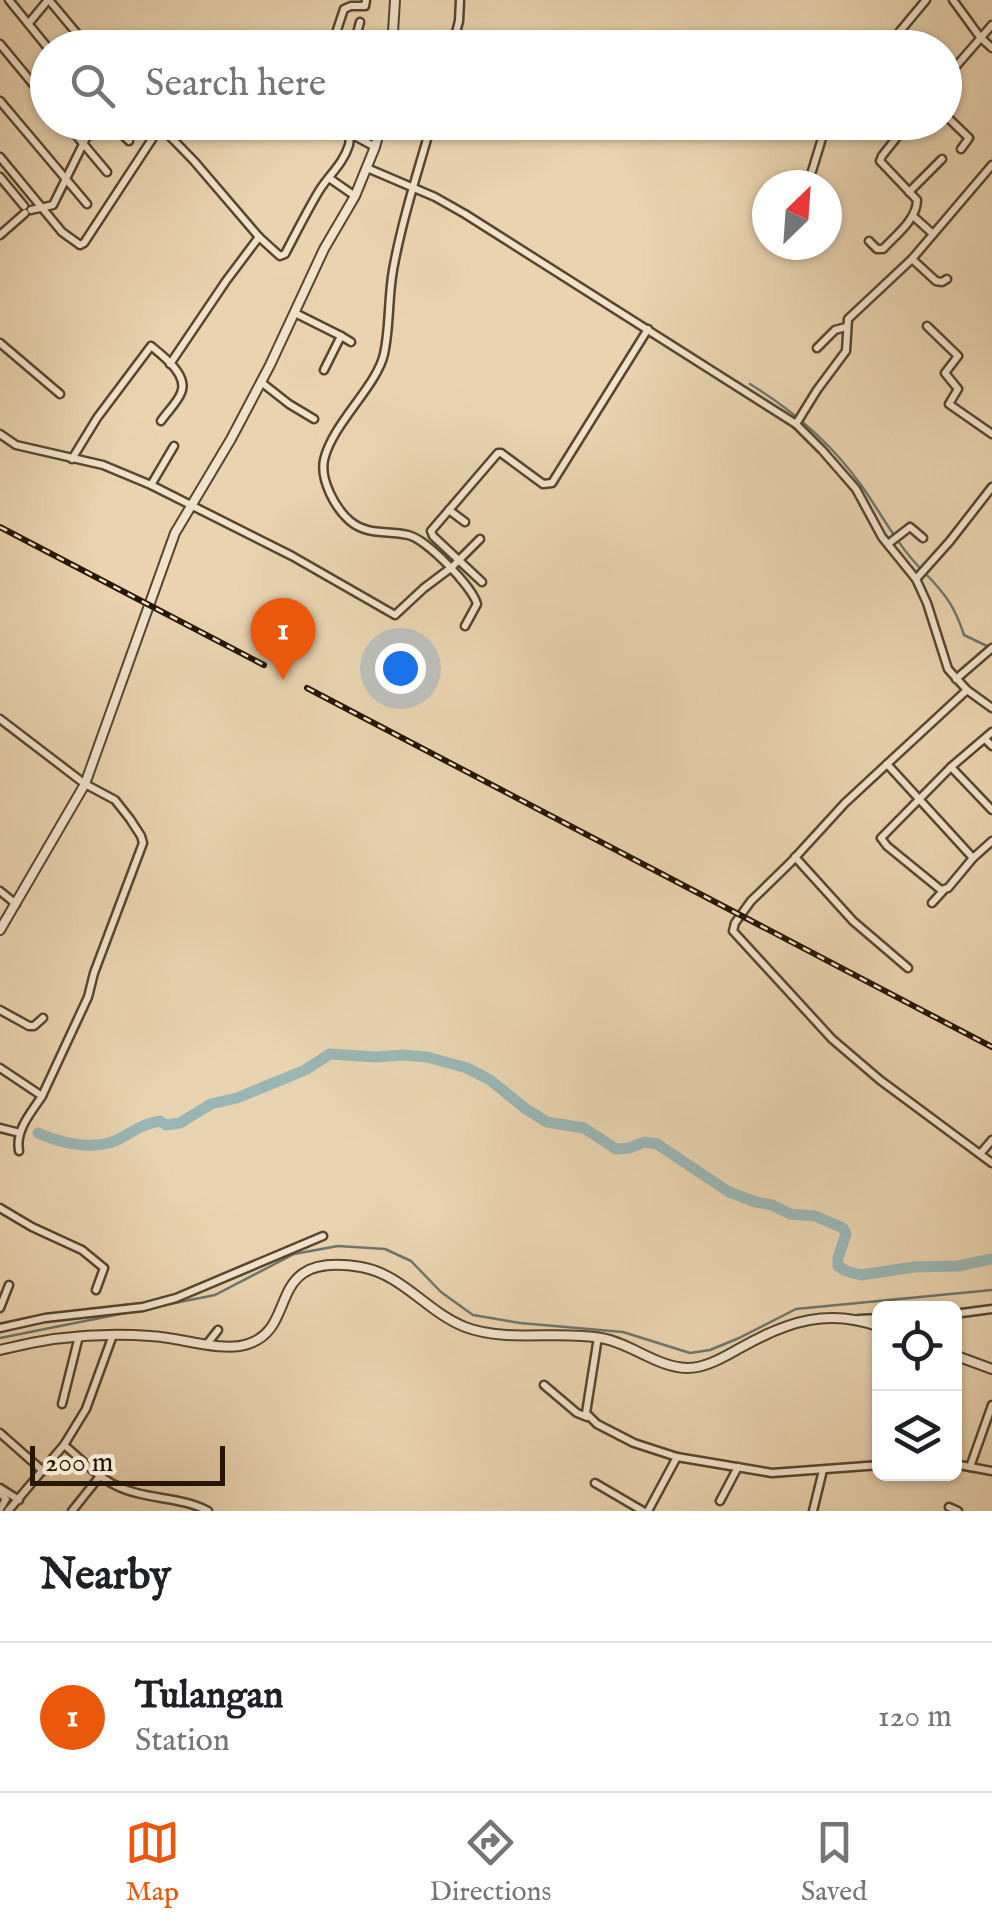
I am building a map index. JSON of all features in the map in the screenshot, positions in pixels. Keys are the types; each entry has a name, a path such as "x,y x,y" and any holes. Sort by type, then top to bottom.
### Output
{"street":[{"path":"10,0 34,30"},
{"path":"29,23 48,0 73,30"},
{"path":"337,30 344,9 365,5 366,0"},
{"path":"393,30 394,0"},
{"path":"457,30 460,0"},
{"path":"901,30 926,0"},
{"path":"952,0 992,48"},
{"path":"358,30 360,22"},
{"path":"962,58 992,25"},
{"path":"0,44 30,80"},
{"path":"0,101 30,137"},
{"path":"961,149 969,138 962,131"},
{"path":"32,140 86,204"},
{"path":"79,140 108,172"},
{"path":"0,232 26,209 52,205 85,140"},
{"path":"0,156 42,208 80,245 149,140"},
{"path":"173,140 278,256 283,256 346,152 349,140"},
{"path":"362,140 375,147"},
{"path":"0,930 85,784 175,533 262,382 324,249 355,196 377,140"},
{"path":"428,140 394,264 382,360 326,454 325,477 335,504 350,521 370,532 412,536 482,582"},
{"path":"813,170 822,140"},
{"path":"869,241 876,249 883,249 913,216 918,204 880,161 895,140"},
{"path":"910,192 942,159"},
{"path":"799,419 846,351 848,320 912,258 992,166"},
{"path":"367,168 465,214 799,419 921,574 945,664 956,680 992,708"},
{"path":"0,177 26,209"},
{"path":"329,178 355,196"},
{"path":"913,216 933,234"},
{"path":"170,364 259,236"},
{"path":"912,258 939,282 947,278"},
{"path":"296,314 351,342"},
{"path":"926,326 958,357 944,373 958,390 950,404 992,434"},
{"path":"817,348 835,330 846,327"},
{"path":"465,626 475,598 431,533 498,453 543,484 552,483 648,329"},
{"path":"324,370 342,336"},
{"path":"0,344 60,394"},
{"path":"72,459 150,347 181,378 182,390 161,421"},
{"path":"262,382 314,419"},
{"path":"0,434 16,445 103,465 151,485 292,556 393,615 480,539"},
{"path":"151,485 174,446"},
{"path":"921,574 992,486"},
{"path":"450,510 465,522"},
{"path":"893,540 910,527 923,538"},
{"path":"956,680 991,650"},
{"path":"967,690 845,802 751,901 733,926 736,935 832,1040 992,1163"},
{"path":"0,719 85,784 115,800 143,843 94,972 88,998 42,1096 20,1133 19,1151"},
{"path":"944,890 881,838 951,767 992,732"},
{"path":"984,739 992,746"},
{"path":"886,764 973,858"},
{"path":"951,767 992,810"},
{"path":"932,903 992,840"},
{"path":"795,857 853,921 908,968"},
{"path":"0,891 16,904"},
{"path":"0,1010 30,1026 43,1018"},
{"path":"0,1068 42,1096"},
{"path":"2,1129 20,1133"},
{"path":"980,1154 992,1140"},
{"path":"0,1208 44,1234 82,1250 104,1268 96,1290"},
{"path":"0,1328 45,1318 143,1307 176,1298 324,1236"},
{"path":"0,1350 113,1334 172,1337 235,1347 255,1342 272,1324 300,1275 319,1266 339,1265 385,1274 447,1319 481,1332 598,1337 676,1367 697,1368 784,1325 834,1318 872,1318"},
{"path":"0,1308 8,1285"},
{"path":"962,1313 992,1309"},
{"path":"858,1319 872,1324"},
{"path":"207,1344 218,1330"},
{"path":"8,1511 64,1445 86,1409 113,1334"},
{"path":"62,1404 79,1336"},
{"path":"588,1418 598,1337"},
{"path":"962,1358 992,1369"},
{"path":"544,1385 588,1418 634,1442 676,1457 772,1474 872,1466"},
{"path":"970,1466 992,1405"},
{"path":"0,1433 43,1471"},
{"path":"64,1445 118,1487 208,1511"},
{"path":"595,1483 646,1511 676,1457"},
{"path":"962,1465 992,1471"},
{"path":"720,1501 738,1468"},
{"path":"813,1511 823,1470"},
{"path":"72,1510 100,1476"},
{"path":"0,1490 19,1500"},
{"path":"0,1490 6,1498 0,1509"},
{"path":"948,1507 958,1511"}],"waterway":[{"path":"750,384 797,417 837,455 920,568"},
{"path":"926,574 949,602 964,635 989,647"},
{"path":"38,1133 72,1144 109,1143 152,1123 180,1123 211,1104 237,1098 305,1070 330,1054 427,1057 467,1068 490,1080 547,1122 584,1128 616,1149 645,1142 657,1144 729,1192 790,1214 815,1216 843,1228 846,1234 838,1266 846,1271 861,1275 992,1259"},
{"path":"0,1338 215,1295 294,1254 338,1246 385,1249 411,1261 441,1292 473,1315 623,1332 690,1353 739,1338 796,1309 992,1290"}],"railway":[{"path":"0,527 264,665"},
{"path":"307,688 992,1047"}],"place":[{"name":"Tulangan","path":"283,680"}]}
